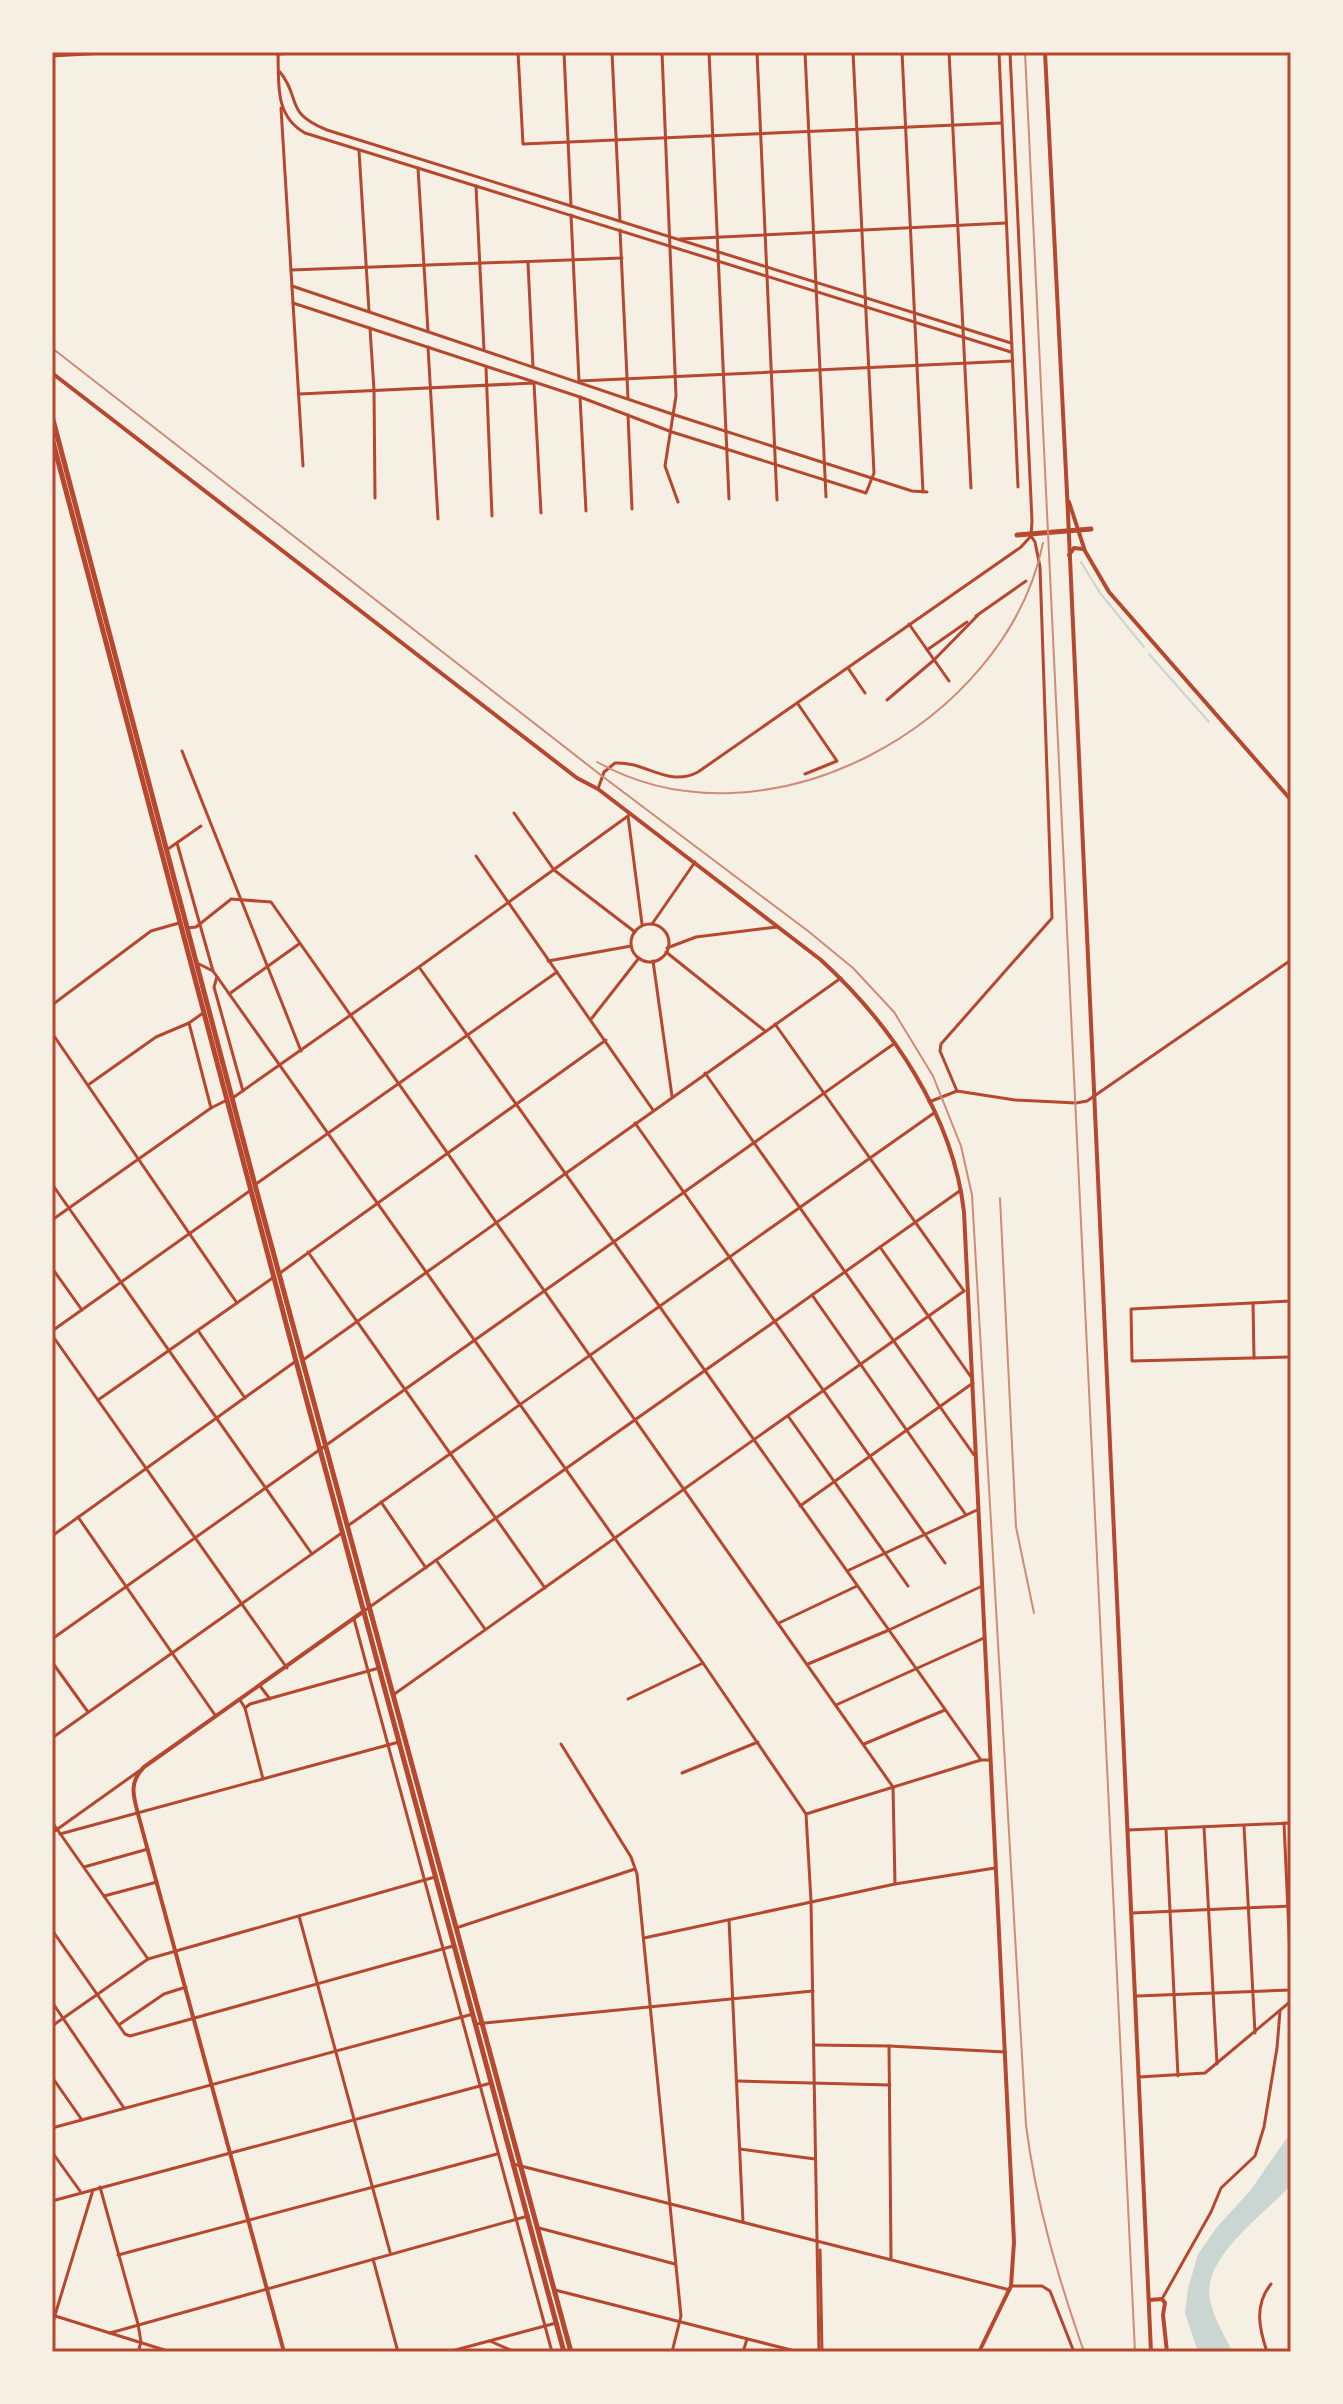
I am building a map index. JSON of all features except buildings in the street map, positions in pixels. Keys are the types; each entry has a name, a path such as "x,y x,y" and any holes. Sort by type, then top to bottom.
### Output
{"main road":[{"path":"1045,52 1152,2352"},
{"path":"52,373 577,778 598,789 779,926 841,978 869,1007 895,1043 929,1102 948,1145 961,1190 974,1382 1014,2242 1010,2288 979,2352"},
{"path":"52,416 197,963 250,1191 276,1275"},
{"path":"52,438 204,1012 255,1185 343,1532 393,1695 456,1928 564,2352"},
{"path":"1067,492 1085,551 1097,574 1124,611 1291,800"},
{"path":"1017,535 1091,529"},
{"path":"1068,557 1074,548 1085,551"},
{"path":"323,1448 348,1526 379,1668 473,2014 479,2024 491,2083 537,2228 571,2352"},
{"path":"284,2352 138,1814 133,1785 142,1769 366,1610"},
{"path":"1149,2300 1162,2299 1166,2305 1163,2315 1167,2352"}],"street":[{"path":"52,56 123,52"},
{"path":"303,466 278,53 314,52"},
{"path":"518,52 523,144 1001,123"},
{"path":"564,52 571,206"},
{"path":"612,52 620,221"},
{"path":"662,52 676,376 675,415 665,466 678,502"},
{"path":"709,52 729,499"},
{"path":"757,52 777,500"},
{"path":"805,52 826,497"},
{"path":"293,303 580,397 672,432 866,493 873,478 853,52"},
{"path":"292,286 675,415 912,491 925,492 902,52"},
{"path":"949,52 971,488"},
{"path":"999,52 1018,487"},
{"path":"598,789 604,772 615,763 674,778 691,776 1026,543 1031,536 1010,52"},
{"path":"279,71 287,83 296,109 317,126 1011,343"},
{"path":"281,104 289,121 305,133 1011,352"},
{"path":"359,149 369,311"},
{"path":"418,168 428,331"},
{"path":"476,185 484,350"},
{"path":"571,215 579,381"},
{"path":"676,239 1006,223"},
{"path":"620,230 628,398"},
{"path":"291,270 622,258"},
{"path":"528,261 533,367"},
{"path":"370,328 375,498"},
{"path":"428,347 438,519"},
{"path":"579,381 1012,361"},
{"path":"486,366 492,516"},
{"path":"299,394 534,383"},
{"path":"534,383 541,513"},
{"path":"580,397 586,511"},
{"path":"628,415 632,509"},
{"path":"957,1091 940,1051 945,1037 965,1019 1052,918 1040,567 1031,536"},
{"path":"927,650 1026,581"},
{"path":"887,700 934,660 978,615"},
{"path":"909,624 949,681"},
{"path":"848,668 865,693"},
{"path":"797,703 837,761 805,774"},
{"path":"182,751 301,1051"},
{"path":"514,813 554,870 635,932"},
{"path":"52,1220 211,1108 281,1066 629,814"},
{"path":"629,814 642,925"},
{"path":"166,849 201,826"},
{"path":"177,843 213,971 703,1663 806,1814 811,1901 820,2352"},
{"path":"476,856 653,1110"},
{"path":"652,924 695,862"},
{"path":"187,928 200,924 231,900 271,902 893,1787 895,1884"},
{"path":"52,1005 151,931 180,922"},
{"path":"653,961 639,958 631,946 635,932 642,925 652,924 665,933 667,950 765,1031"},
{"path":"653,961 667,950 696,937 779,926"},
{"path":"229,994 299,944"},
{"path":"548,961 631,946"},
{"path":"592,1019 639,958"},
{"path":"929,1102 957,1091 1015,1100 1083,1102 1291,960"},
{"path":"653,961 672,1096"},
{"path":"197,963 213,971"},
{"path":"419,967 981,1760"},
{"path":"287,1668 52,1333 557,972"},
{"path":"217,977 214,987 243,1091"},
{"path":"52,1536 841,978"},
{"path":"204,991 214,987"},
{"path":"88,1085 156,1037 189,1023 204,1012"},
{"path":"189,1023 211,1108"},
{"path":"393,1695 967,1291 775,1024"},
{"path":"52,1033 237,1303"},
{"path":"98,1400 606,1040"},
{"path":"52,1639 895,1043"},
{"path":"705,1073 976,1458"},
{"path":"348,1526 934,1113"},
{"path":"635,1123 945,1563"},
{"path":"52,1184 312,1554"},
{"path":"366,1610 961,1190"},
{"path":"800,1506 974,1382 880,1247"},
{"path":"308,1252 545,1588"},
{"path":"52,1268 82,1310"},
{"path":"812,1295 966,1515"},
{"path":"1291,1301 1131,1309 1132,1361 1291,1357"},
{"path":"1253,1303 1254,1358"},
{"path":"198,1331 245,1398"},
{"path":"788,1416 908,1586"},
{"path":"381,1502 426,1568"},
{"path":"847,1571 980,1508"},
{"path":"78,1517 217,1716"},
{"path":"52,1738 343,1532"},
{"path":"436,1560 485,1629"},
{"path":"779,1623 857,1586"},
{"path":"808,1664 982,1586"},
{"path":"354,1619 552,2352"},
{"path":"836,1705 984,1638"},
{"path":"52,1662 88,1712"},
{"path":"628,1699 703,1663"},
{"path":"245,1708 379,1668"},
{"path":"260,1686 270,1699"},
{"path":"240,1700 245,1708 263,1779"},
{"path":"864,1744 945,1710"},
{"path":"52,1833 138,1814 399,1742"},
{"path":"682,1773 758,1742"},
{"path":"561,1744 631,1857 635,1869 652,2007 681,2321 672,2352"},
{"path":"806,1814 981,1760 990,1760"},
{"path":"59,1831 142,1769"},
{"path":"52,1822 148,1959"},
{"path":"1284,1823 1291,1978"},
{"path":"1128,1830 1291,1823"},
{"path":"1244,1826 1255,2033"},
{"path":"1204,1827 1217,2064"},
{"path":"1166,1829 1178,2076"},
{"path":"84,1867 148,1849"},
{"path":"644,1938 895,1884 995,1868"},
{"path":"456,1928 635,1869"},
{"path":"52,2026 148,1959 435,1877"},
{"path":"104,1896 157,1882"},
{"path":"1132,1913 1290,1906"},
{"path":"299,1916 391,2254"},
{"path":"729,1920 743,2222"},
{"path":"52,1930 125,2034 130,2036 454,1946"},
{"path":"119,2025 164,1994 186,1987"},
{"path":"1137,1996 1291,1990"},
{"path":"479,2024 813,1991"},
{"path":"1139,2077 1205,2073 1291,2001"},
{"path":"52,2002 124,2108"},
{"path":"1162,2299 1211,2212 1221,2188 1255,2156 1264,2127 1280,2011"},
{"path":"52,2128 473,2014"},
{"path":"814,2045 1005,2052"},
{"path":"889,2046 892,2259"},
{"path":"52,2077 82,2120"},
{"path":"737,2081 890,2085"},
{"path":"52,2201 491,2083"},
{"path":"740,2149 815,2159"},
{"path":"52,2152 81,2193"},
{"path":"118,2255 498,2154"},
{"path":"517,2164 817,2242 1010,2288 1042,2286 1050,2291 1074,2352"},
{"path":"100,2187 138,2324 141,2342 138,2352"},
{"path":"52,2325 93,2190"},
{"path":"110,2333 528,2216"},
{"path":"537,2228 675,2264"},
{"path":"820,2250 820,2352"},
{"path":"373,2259 398,2352"},
{"path":"1267,2352 1259,2314 1261,2301 1271,2284"},
{"path":"554,2290 799,2352"},
{"path":"54,2315 171,2352"},
{"path":"448,2352 556,2323"},
{"path":"743,2352 747,2339"},
{"path":"490,2341 515,2352"}],"shaded area":[{"path":"1291,2132 1291,2185 1225,2252 1210,2284 1214,2313 1233,2352 1198,2352 1185,2313 1198,2254 1217,2227 1250,2191"}],"waterway":[{"path":"1081,562 1100,593 1144,647"},
{"path":"1149,654 1209,722"}],"railway":[{"path":"1025,52 1135,2352"},
{"path":"52,348 853,968 894,1012 933,1076 961,1146 972,1195 1026,2125 1049,2240 1084,2352"},
{"path":"597,762 663,787 732,793 802,782 869,756 930,717 981,667 1020,609 1043,543"},
{"path":"1000,1198 1016,1527 1034,1613"}]}
